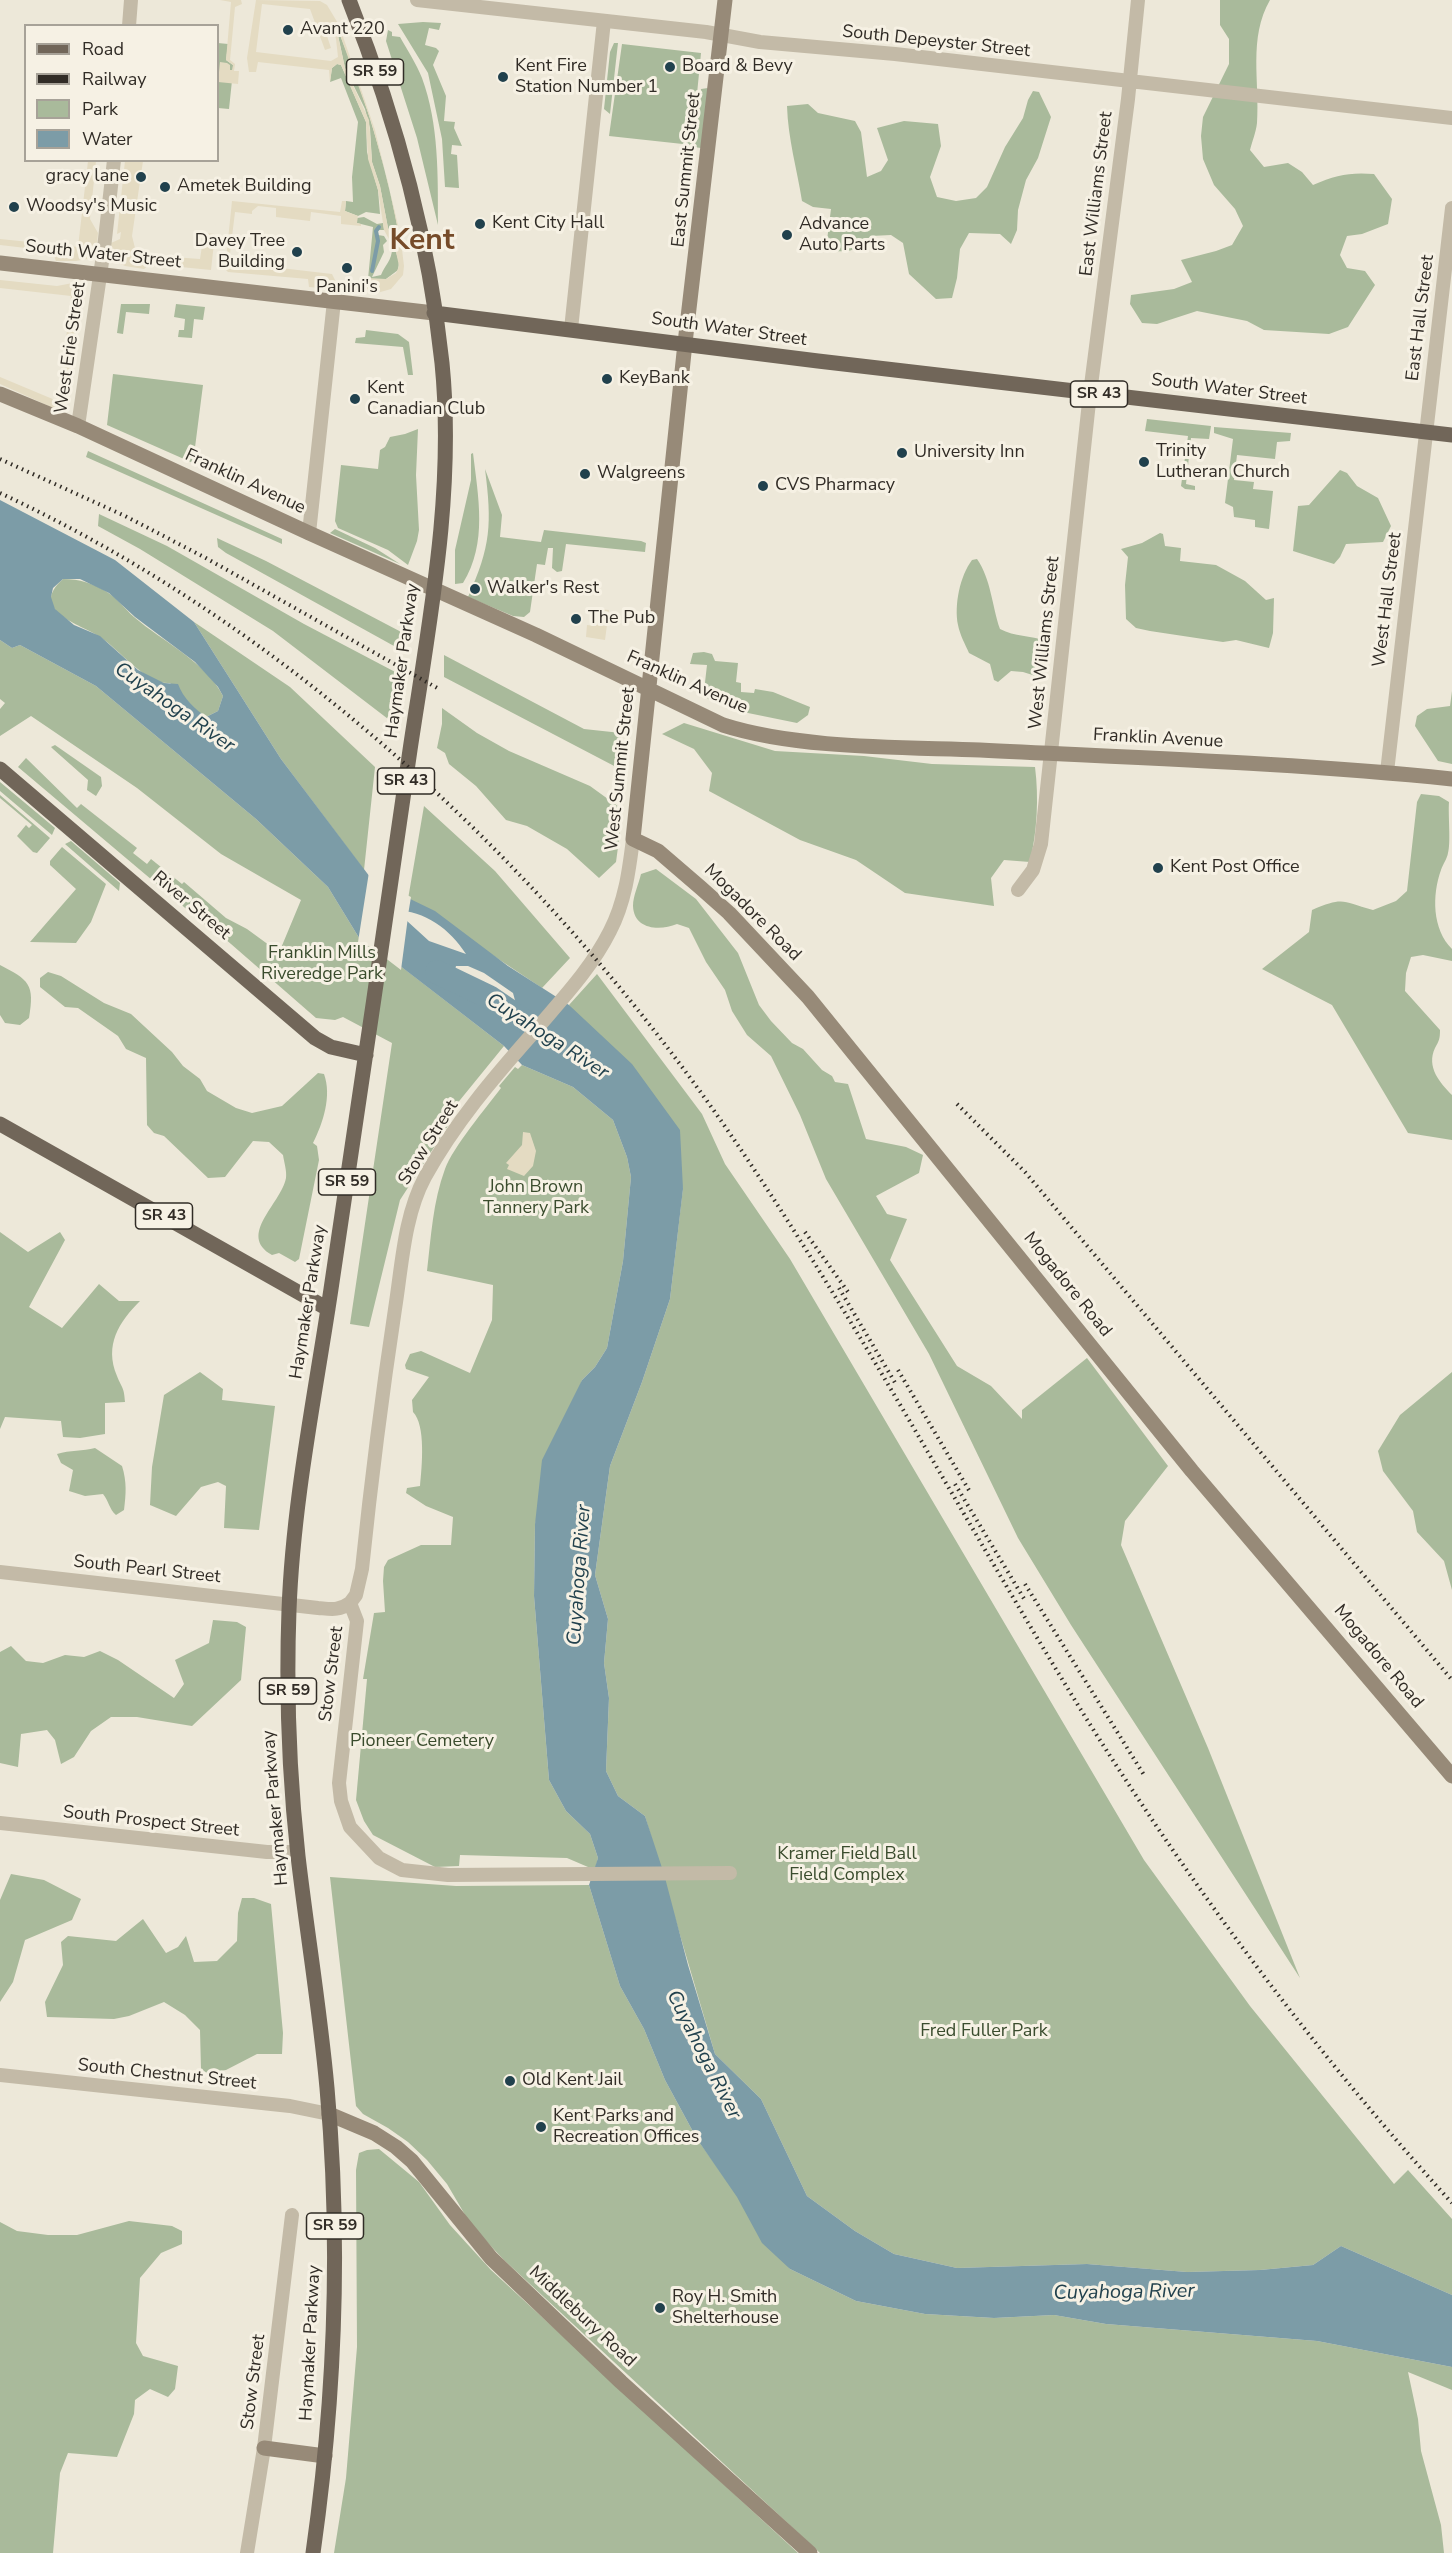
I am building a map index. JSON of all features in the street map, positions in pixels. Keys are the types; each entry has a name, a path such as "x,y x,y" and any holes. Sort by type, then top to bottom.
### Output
{"main road":[{"name":"Haymaker Parkway","path":"313,2553 325,2456 336,2262 329,2114 298,1851 289,1727 289,1604 306,1444 366,1055 440,548 444,490 442,363 417,220 399,145 349,0"},
{"name":"South Water Street","path":"434,313 686,343 829,363 1452,435"},
{"name":"River Street","path":"0,769 315,1038 337,1049 366,1055"},
{"name":"SR 43","path":"0,1124 328,1309"}],"street":[{"path":"129,24 131,0"},
{"name":"South Depeyster Street","path":"417,0 721,34 760,42 895,54 1452,118"},
{"name":"East Summit Street","path":"686,343 725,0"},
{"name":"East Williams Street","path":"1090,393 1130,81 1138,0"},
{"path":"571,329 604,21"},
{"name":"West Erie Street","path":"78,426 114,162"},
{"name":"East Hall Street","path":"1426,432 1452,208"},
{"name":"South Water Street","path":"0,263 434,313"},
{"path":"309,534 334,302"},
{"name":"West Summit Street","path":"489,1083 582,975 611,930 629,876 686,343"},
{"name":"West Williams Street","path":"1018,890 1029,877 1038,857 1052,754 1090,393"},
{"name":"Franklin Avenue","path":"0,394 78,426 309,534 649,688 723,725 767,735 837,743 1283,764 1452,779"},
{"name":"West Hall Street","path":"1387,772 1426,432"},
{"name":"Mogadore Road","path":"633,839 658,851 729,913 808,997 1192,1471 1452,1776"},
{"name":"Stow Street","path":"489,1083 458,1125 425,1177 415,1200 404,1252 380,1406 361,1576 356,1595 350,1603 357,1621 339,1782 345,1816 356,1836 379,1858 402,1870 420,1873 561,1876 730,1873"},
{"name":"South Pearl Street","path":"0,1572 335,1610 350,1603"},
{"name":"South Prospect Street","path":"0,1823 267,1852 298,1851"},
{"name":"South Chestnut Street","path":"0,2075 290,2106 329,2114"},
{"name":"Middlebury Road","path":"329,2114 374,2133 396,2146 412,2161 491,2258 621,2382 810,2553"},
{"name":"Stow Street","path":"247,2553 264,2448 292,2216"},
{"path":"264,2448 325,2456"}],"green space":[{"path":"1220,0 1270,0 1259,29 1256,60 1257,123 1250,150 1264,167 1288,163 1302,172 1313,185 1343,175 1374,174 1392,199 1388,224 1362,234 1347,236 1340,255 1347,268 1365,271 1375,285 1348,327 1329,334 1264,330 1247,321 1197,311 1157,324 1142,323 1130,304 1131,295 1174,289 1192,282 1181,260 1232,245 1243,226 1235,209 1214,185 1203,159 1201,136 1203,117 1229,64 1229,39 1220,25"},
{"path":"441,23 439,30 429,28 425,45 439,51 433,65 446,96 444,121 455,122 454,128 462,146 452,145 451,154 457,155 459,188 445,187 442,139 428,73 398,24"},
{"path":"388,30 392,32 392,36 400,37 420,73 428,96 435,132 438,225 417,138 386,41"},
{"path":"338,35 340,35 350,60 375,136 400,240 396,242 388,228 380,186 372,162 370,128 365,109 345,68"},
{"path":"219,43 228,44 226,60 233,65 229,109 219,108"},
{"path":"614,43 618,43 610,114 604,109 610,52"},
{"path":"622,44 701,53 692,145 609,136"},
{"path":"337,64 341,65 366,122 367,152 378,190 380,214 366,212 358,216 345,211 346,201 353,202 352,177 358,122 341,78 330,82 332,68"},
{"path":"708,88 701,148 694,147 701,89"},
{"path":"1033,91 1039,92 1051,117 1038,158 1026,180 1018,210 1017,230 1011,244 1000,234 969,233 960,249 952,298 936,299 909,274 903,243 891,235 871,236 851,250 839,251 826,248 831,209 813,207 802,201 787,106 808,104 818,113 855,121 861,132 867,177 881,171 888,160 877,128 904,121 938,124 941,146 930,177 937,197 956,201 976,198 987,187 1005,147 1023,118"},
{"path":"364,217 377,224 383,223 384,230 378,230 378,235 384,236 387,241 383,245 384,252 372,277 381,275 390,259 392,249 396,252 399,262 398,270 386,279 368,279 373,227 357,223 357,218"},
{"path":"121,304 150,304 149,314 126,312 123,334 117,333"},
{"path":"176,304 205,307 203,320 194,319 192,338 178,337 179,330 184,330 185,319 174,317"},
{"path":"366,330 398,334 409,342 413,375 408,375 403,347 355,343 356,338 365,337"},
{"path":"113,374 203,385 193,463 107,425"},
{"path":"1147,419 1211,426 1209,439 1191,438 1186,484 1195,486 1195,490 1181,486 1188,436 1145,431"},
{"path":"1214,427 1291,433 1290,441 1277,442 1275,459 1237,455 1234,480 1254,482 1253,489 1273,491 1269,529 1255,527 1255,520 1234,517 1233,507 1225,503 1233,439 1214,433"},
{"path":"418,429 416,475 419,530 408,565 388,550 338,528 335,521 341,465 378,469 380,450 385,447 390,437"},
{"path":"88,451 282,539 282,544 86,457"},
{"path":"473,453 479,502 476,552 463,583 455,584 455,550 471,480 471,454"},
{"path":"485,469 502,515 500,537 541,542 544,530 641,541 646,543 645,552 566,544 562,571 557,572 552,568 553,548 548,548 545,565 537,564 530,612 524,617 513,616 468,597 476,579 488,534 489,505"},
{"path":"1340,470 1347,473 1357,486 1378,498 1391,526 1383,542 1346,544 1334,564 1293,551 1298,506 1309,505"},
{"path":"99,514 167,546 304,624 399,674 392,722 273,631 140,549 98,526"},
{"path":"335,529 375,548 400,564 330,533"},
{"path":"1160,533 1163,534 1165,546 1181,548 1180,561 1216,565 1245,581 1266,600 1274,598 1273,633 1269,648 1236,640 1223,642 1150,631 1136,628 1126,619 1125,585 1128,557 1121,549 1142,543"},
{"path":"217,538 266,561 405,634 403,651 226,553 218,547"},
{"path":"977,559 988,584 1000,629 1046,641 1039,677 1011,671 998,682 994,680 990,664 969,653 958,625 958,600 964,574 972,560"},
{"path":"63,579 86,582 107,592 145,626 195,662 206,672 223,696 218,711 206,717 200,714 170,683 161,682 142,672 100,637 61,615 54,608 51,600 53,590"},
{"path":"194,622 290,687 375,767 364,870 281,759"},
{"name":"Franklin Mills Riveredge Park","path":"0,640 12,648 20,645 96,686 256,819 328,887 361,941 372,944 504,1046 447,1116 449,1124 400,1200 369,1327 350,1324 392,1043 343,1017 335,1020 316,1018 224,938 221,930 216,934 18,767 26,758 77,808 81,804 137,848 133,853 147,864 151,859 182,884 184,882 226,918 247,929 273,948 281,948 301,900 221,854 137,788 31,716 0,736 0,709 5,703 0,699"},
{"path":"693,653 712,654 715,661 738,663 736,682 741,683 741,692 754,693 755,689 773,692 810,707 808,715 797,723 748,713 708,699 704,691 707,665 690,664"},
{"path":"444,655 584,729 621,733 618,768 444,677"},
{"path":"1452,691 1452,764 1438,761 1415,726 1417,716 1427,709 1450,706"},
{"path":"442,708 477,733 509,751 590,786 619,807 621,825 616,862 599,878 567,849 527,826 506,820 476,786 449,764 445,753 437,748 442,724"},
{"path":"684,723 775,751 864,756 932,764 1035,767 1037,815 1030,862 1004,860 991,878 994,906 905,893 856,860 800,840 709,791 712,773 694,749 662,734"},
{"path":"55,745 101,777 102,786 96,796 87,790 88,780 51,747"},
{"path":"0,782 55,828 52,835 0,791"},
{"path":"1421,794 1439,796 1449,802 1449,848 1438,880 1435,901 1437,922 1445,941 1452,949 1452,961 1423,955 1411,957 1406,973 1405,991 1440,1030 1432,1062 1439,1080 1452,1095 1452,1140 1408,1133 1332,1005 1262,969 1309,932 1312,910 1331,903 1343,902 1373,910 1396,901 1407,891 1417,802"},
{"path":"0,795 50,838 37,853 33,852 17,836 26,825 29,828 32,825 0,798"},
{"path":"424,806 495,871 570,958 542,988 408,899"},
{"path":"71,841 120,883 119,891 65,844"},
{"path":"62,847 106,884 91,922 76,943 30,942 76,889 50,865 50,861"},
{"path":"656,869 696,899 738,953 759,1005 771,1021 792,1043 803,1049 822,1070 832,1076 835,1082 848,1084 866,1139 906,1147 923,1155 919,1173 876,1196 887,1214 907,1219 890,1260 957,1366 991,1386 1022,1419 1022,1410 1087,1358 1168,1466 1125,1521 1121,1545 1208,1748 1300,1978 1071,1625 1018,1538 929,1354 826,1179 800,1115 771,1056 747,1035 732,1011 725,990 706,962 689,928 677,924 663,928 649,927 638,920 634,914 635,894 641,874"},
{"path":"0,965 24,979 30,990 29,1018 20,1025 5,1023 0,1015"},
{"path":"48,972 61,976 104,1003 131,1014 172,1052 183,1066 200,1079 207,1091 236,1108 252,1113 282,1106 318,1073 324,1074 327,1100 313,1143 317,1146 319,1160 299,1259 295,1262 279,1253 272,1255 262,1247 259,1238 264,1219 283,1188 286,1178 283,1155 269,1142 253,1141 225,1177 208,1178 164,1136 154,1133 147,1125 146,1058 126,1049 118,1036 78,1008 65,1007 40,987 40,978"},
{"name":"Fred Fuller Park","path":"597,974 702,1114 725,1164 790,1259 1144,1860 1250,2006 1394,2184 1408,2170 1452,2219 1452,2295 1341,2246 1313,2265 1260,2270 1187,2272 1087,2264 957,2268 894,2254 855,2231 807,2196 761,2099 715,2054 645,1816 618,1796 606,1771 609,1698 604,1663 608,1619 595,1575 610,1466 670,1299 683,1188 569,1005"},
{"path":"522,1065 573,1087 613,1120 627,1157 631,1177 623,1261 607,1348 595,1367 582,1380 535,1524 534,1596 549,1780 566,1811 590,1834 598,1858 595,1870 567,1858 460,1855 459,1866 435,1867 373,1835 364,1821 356,1800 367,1679 363,1679 374,1613 385,1612 384,1567 388,1560 421,1545 451,1545 453,1517 426,1506 406,1493 407,1488 420,1486 421,1436 420,1426 413,1412 412,1400 429,1377 406,1369 405,1365 410,1354 421,1351 470,1373 492,1320 493,1285 427,1271 438,1194 445,1169 455,1150 501,1088 499,1086 515,1067 518,1069"},
{"path":"0,1232 28,1252 60,1232 65,1240 29,1307 62,1328 99,1284 119,1301 140,1301 120,1326 113,1344 113,1365 125,1402 105,1403 105,1434 80,1438 63,1437 61,1421 5,1417 0,1429"},
{"path":"200,1372 223,1389 222,1400 275,1406 259,1530 224,1528 226,1486 218,1482 201,1487 176,1516 150,1505 152,1467 164,1395"},
{"path":"1452,1372 1452,1590 1444,1561 1417,1532 1413,1511 1383,1471 1378,1451 1400,1415"},
{"path":"95,1448 122,1466 126,1488 124,1510 116,1515 103,1494 85,1496 69,1491 73,1470 61,1463 57,1454"},
{"path":"213,1620 237,1622 246,1627 241,1680 192,1726 137,1717 111,1717 91,1731 74,1757 61,1764 55,1740 47,1730 21,1734 18,1767 0,1763 0,1652 11,1646 26,1661 43,1663 65,1655 84,1657 100,1651 118,1660 174,1698 184,1684 175,1660 209,1643"},
{"path":"11,1874 44,1880 81,1899 72,1920 25,1940 13,1982 0,2002 0,1900"},
{"path":"330,1877 456,1886 589,1885 620,1986 644,2029 665,2080 697,2139 790,2269 856,2301 925,2314 994,2318 1054,2315 1106,2324 1317,2341 1452,2367 1452,2390 1408,2372 1418,2419 1421,2451 1441,2525 1444,2553 820,2553 504,2260 471,2225 447,2184 427,2160 408,2142 363,2114 356,2106"},
{"path":"242,1898 254,1898 271,1904 283,2033 282,2054 257,2054 226,2070 207,2073 201,2069 200,2030 185,2015 164,2002 129,2016 114,2019 47,2017 45,2002 63,1965 61,1942 68,1936 116,1941 143,1919 166,1953 178,1947 186,1936 194,1962 217,1961 237,1941 238,1913"},
{"path":"379,2149 419,2182 450,2225 491,2270 798,2553 334,2553 346,2478 357,2347 356,2170 359,2153"},
{"path":"129,2221 172,2226 182,2231 182,2244 161,2253 140,2278 136,2343 143,2356 178,2366 175,2389 168,2397 150,2389 135,2400 134,2414 117,2457 68,2453 60,2473 53,2553 0,2553 0,2222 17,2231 48,2235 77,2235"}],"shaded area":[{"path":"220,0 241,0 242,4 235,7 230,60 235,64 234,71 239,71 238,84 219,82 220,62 230,65 230,70 233,65 226,60 231,2"},
{"path":"256,0 320,1 327,5 339,25 375,130 385,171 371,121 340,35 338,36 345,68 369,120 372,162 380,186 388,228 396,242 400,240 390,193 400,233 403,275 391,289 377,293 309,287 308,279 228,272 225,269 232,201 340,212 342,201 346,201 345,211 358,216 357,223 361,226 341,224 341,216 311,212 310,221 276,217 276,208 258,206 252,214 235,212 229,262 332,274 336,282 367,285 368,278 386,279 396,273 399,266 396,252 384,230 378,190 368,159 366,122 341,65 337,64 332,68 330,82 329,70 258,62 256,72 249,72 247,58","holes":["262,4 310,9 325,50 331,48 325,30 332,28 338,57 331,61 256,52"]},
{"path":"88,162 96,162 90,219 98,233 96,253 92,258 56,261 52,251 0,245 0,239 78,247"},
{"path":"125,162 143,162 132,236 135,248 145,255 200,259 204,233 215,234 211,270 150,264 144,269 125,266 114,261 111,243 120,239 121,232 117,234"},
{"path":"0,280 57,286 78,282 85,288 84,301 77,305 68,398 60,407 51,407 0,384 0,377 55,400 59,399 71,296 0,288"},
{"path":"598,609 609,610 605,640 586,637 587,625 596,626"},
{"path":"523,1132 530,1133 536,1151 533,1166 524,1176 507,1169 509,1165 506,1163 522,1145"}],"water":[{"path":"0,500 115,560 194,622 281,759 373,881 435,911 508,966 569,1005 632,1064 680,1130 683,1189 670,1299 610,1466 595,1575 608,1619 604,1663 609,1698 606,1771 618,1796 645,1816 664,1874 715,2054 761,2099 807,2196 855,2231 894,2254 957,2268 1087,2264 1187,2272 1260,2270 1313,2265 1341,2246 1452,2295 1452,2367 1317,2341 1106,2324 1054,2315 994,2318 925,2314 856,2301 790,2269 762,2243 737,2197 697,2139 665,2080 644,2029 620,1986 589,1885 598,1858 590,1834 566,1811 549,1780 534,1596 535,1524 542,1460 582,1380 595,1367 607,1348 623,1261 631,1177 627,1157 613,1120 573,1087 522,1065 504,1046 372,944 361,941 328,887 256,819 96,686 20,645 12,648 0,640","holes":["63,579 80,579 109,593 135,617 195,662 218,687 223,696 218,711 206,717 190,703 178,684 164,683 138,670 100,636 74,625 55,609 51,597 53,588","395,910 416,914 436,923 460,945 466,954 429,941","456,966 468,966 484,973 513,993 517,1008 482,996 454,973"]}],"pier":[{"path":"369,872 375,879 411,897 408,915 405,914 408,917 401,970 371,947 358,942"}],"waterway":[{"path":"372,271 378,241 376,231 379,227"},
{"name":"Cuyahoga River","path":"437,972 489,997 524,1021"}],"railway":[{"path":"0,459 125,516 204,557 439,689"},
{"path":"0,493 107,548 210,612 309,683 402,762 491,846 575,935 653,1028 724,1125 772,1196 818,1268 1081,1710 1210,1903 1351,2086 1452,2203"},
{"path":"957,1104 1025,1172 1452,1680"},
{"path":"805,1232 848,1292"},
{"path":"839,1288 897,1386"},
{"path":"898,1370 970,1492"},
{"path":"955,1484 1026,1602"},
{"path":"1025,1584 1144,1775"}],"place":[{"name":"Avant 220","path":"288,30"},
{"name":"Board & Bevy","path":"670,67"},
{"name":"Kent Fire Station Number 1","path":"503,77"},
{"name":"gracy lane","path":"141,177"},
{"name":"Ametek Building","path":"165,187"},
{"name":"Woodsy's Music","path":"14,207"},
{"name":"Kent City Hall","path":"480,224"},
{"name":"Advance Auto Parts","path":"787,235"},
{"name":"Davey Tree Building","path":"297,252"},
{"name":"Panini's","path":"347,268"},
{"name":"KeyBank","path":"607,379"},
{"name":"Kent Canadian Club","path":"355,399"},
{"name":"University Inn","path":"902,453"},
{"name":"Trinity Lutheran Church","path":"1144,462"},
{"name":"Walgreens","path":"585,474"},
{"name":"CVS Pharmacy","path":"763,486"},
{"name":"Walker's Rest","path":"475,589"},
{"name":"The Pub","path":"576,619"},
{"name":"Kent Post Office","path":"1158,868"},
{"name":"Old Kent Jail","path":"510,2081"},
{"name":"Kent Parks and Recreation Offices","path":"541,2127"},
{"name":"Roy H. Smith Shelterhouse","path":"660,2308"}],"district":[{"name":"Kent","path":"422,242"}],"park label":[{"name":"John Brown Tannery Park","path":"536,1198"},
{"name":"Pioneer Cemetery","path":"422,1742"},
{"name":"Kramer Field Ball Field Complex","path":"847,1865"}]}
